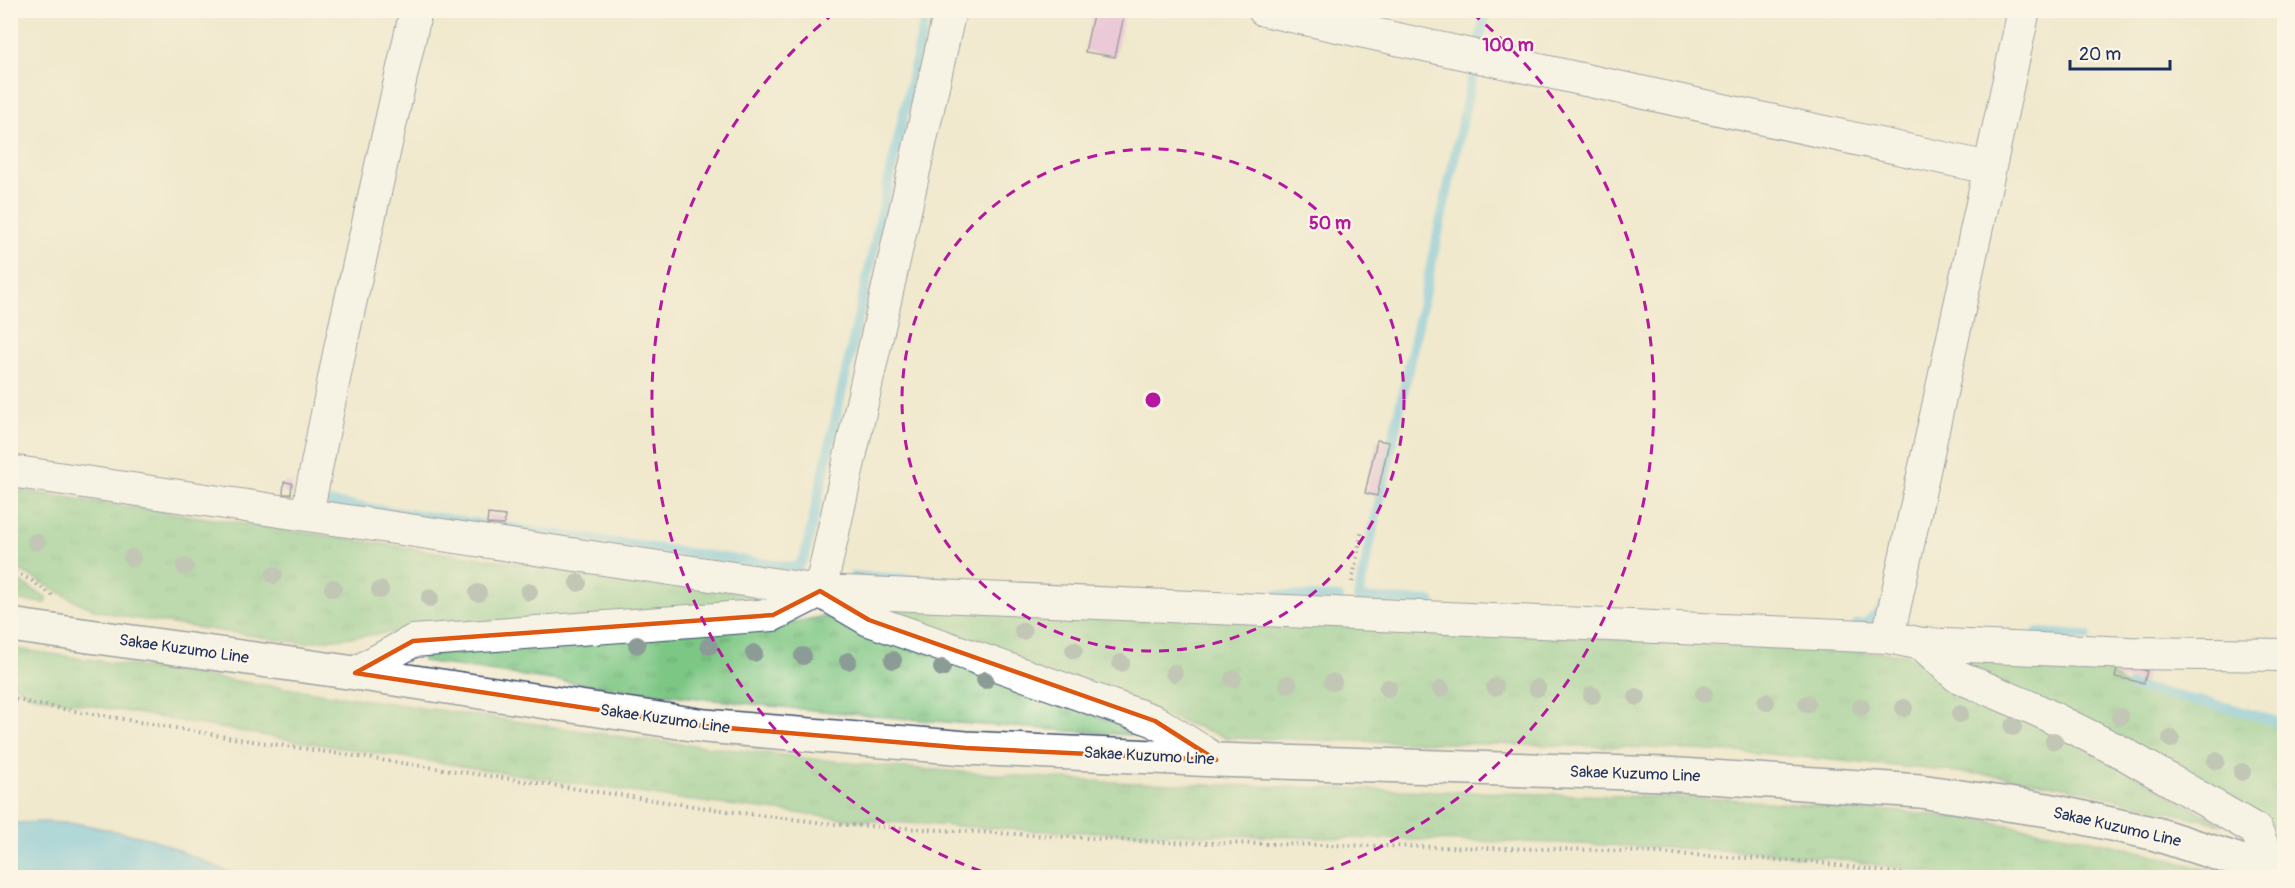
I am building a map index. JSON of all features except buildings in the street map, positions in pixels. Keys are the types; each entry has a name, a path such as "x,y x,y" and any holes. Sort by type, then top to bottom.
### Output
{"main road":[{"name":"Sakae Kuzumo Line","path":"10,625 355,673 705,726 966,748 1216,760 1665,774 1920,791 2048,810 2156,834 2279,873"}],"street":[{"path":"307,514 341,344 416,10"},
{"path":"820,591 950,10"},
{"path":"1264,10 1989,168"},
{"path":"1888,637 2024,10"},
{"path":"10,471 820,591 1888,637 1922,644 2130,653 2284,655"},
{"path":"355,673 413,641 773,615 820,591"},
{"path":"820,591 868,620 1155,721 1216,760"},
{"path":"1922,644 1957,676 2037,710 2123,753 2256,830 2279,873"}],"path":[{"path":"1346,614 1362,530"},
{"path":"10,570 31,580 59,600"},
{"path":"10,698 245,740 723,811 833,824 1158,842 1604,850 1814,862 1931,878"}],"highlighted area":[{"path":"820,591 869,620 1155,721 1216,760 966,748 705,726 355,673 413,641 773,615"}],"green space":[{"path":"10,489 429,551 773,597 774,602 422,629 301,643 132,618 96,610 73,600 11,565"},
{"path":"11,577 46,597 46,603 11,600"},
{"path":"865,601 1906,654 1947,680 2018,708 2223,825 2081,790 2009,777 1759,753 1624,747 1228,738 984,651"},
{"path":"820,617 837,618 1149,736 967,724 695,698 423,661 421,654 784,624"},
{"path":"10,648 630,738 878,766 1106,782 1727,799 1973,819 2083,838 2232,877 1965,878 1838,859 1741,851 1556,843 1039,831 855,820 685,800 291,740 30,695 11,682"},
{"path":"1955,656 2093,661 2130,688 2234,712 2284,727 2284,832 2206,789 2012,691"}],"water":[{"path":"11,823 81,824 153,839 240,877 11,877"}],"waterway":[{"path":"331,503 797,568 805,555 927,10"},
{"path":"1479,43 1486,10"},
{"path":"1431,602 1358,598 1474,69"},
{"path":"854,576 965,582"},
{"path":"1274,595 1339,598"},
{"path":"1857,624 1864,624 1881,611 1883,604"},
{"path":"2037,633 2087,636"},
{"path":"2131,686 2233,709 2284,724"}]}
